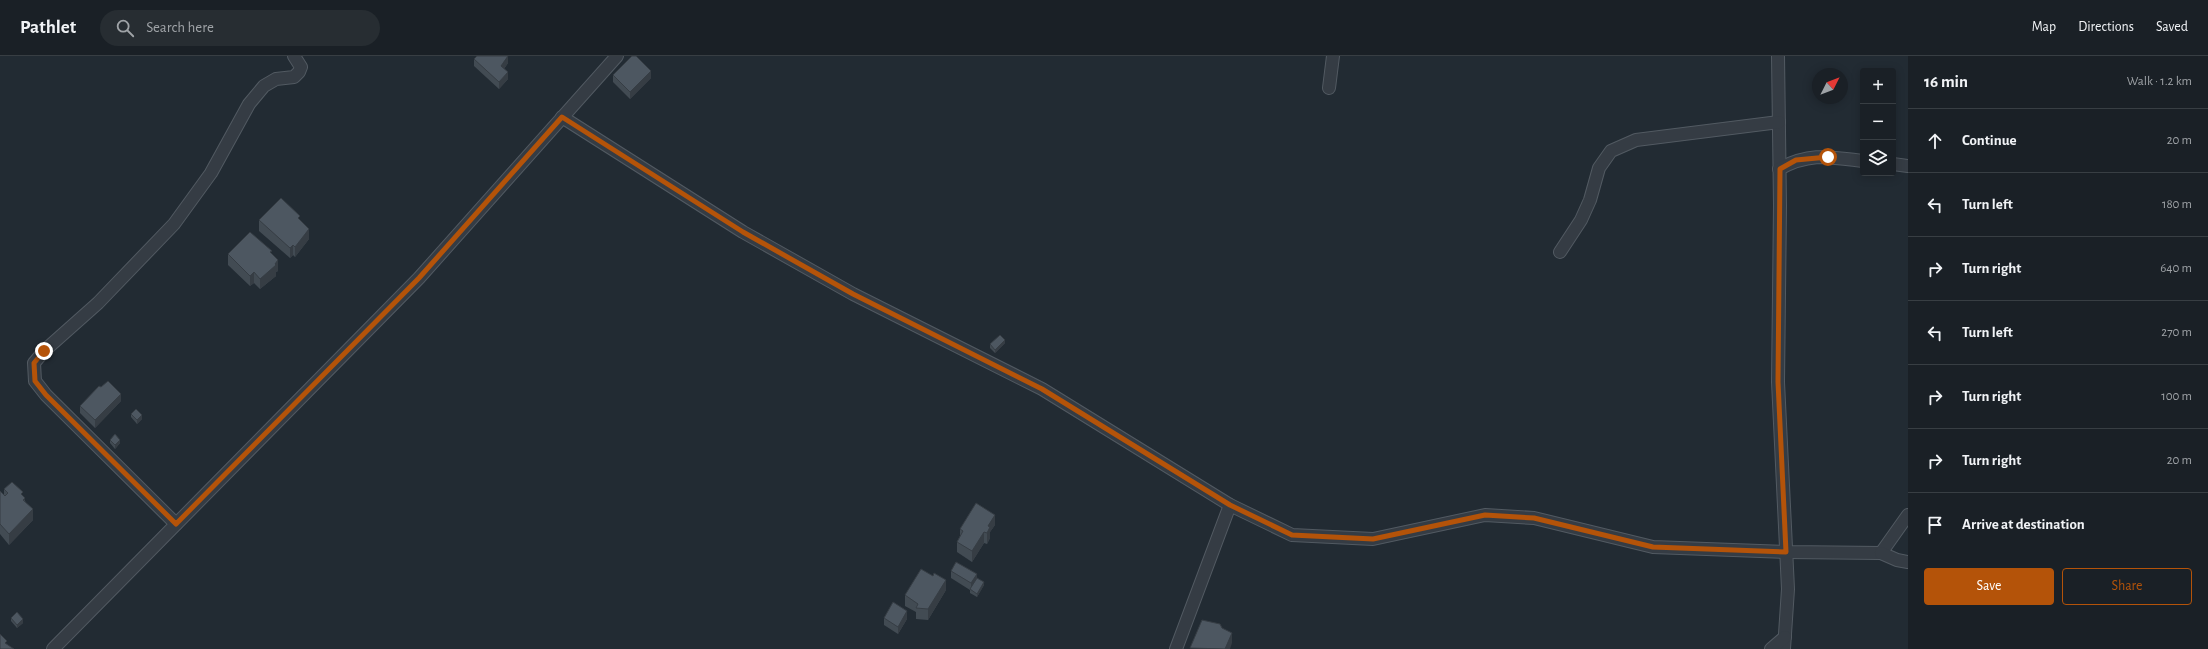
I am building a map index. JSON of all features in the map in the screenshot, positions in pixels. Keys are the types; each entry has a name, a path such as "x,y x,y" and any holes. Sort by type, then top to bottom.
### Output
{"street":[{"path":"176,524 46,395 35,381 34,363 44,351 98,303 174,224 211,173 248,104 264,86 276,79 294,77 299,72 301,67 294,56"},
{"path":"53,649 419,278 617,56"},
{"path":"1329,88 1333,56"},
{"path":"1771,649 1784,643 1788,589 1778,382 1780,169 1778,56"},
{"path":"562,117 743,232 853,294 1042,389 1230,505 1292,535 1373,539 1485,515 1534,518 1653,547 1786,552 1881,553 1897,560 1908,562"},
{"path":"1560,252 1581,220 1590,200 1599,168 1611,151 1636,140 1779,122"},
{"path":"1780,169 1796,160 1811,157 1860,161"},
{"path":"1896,164 1908,166"},
{"path":"1176,649 1230,505"},
{"path":"1881,553 1908,515"}],"building":[{"path":"477,56 508,56 501,66 508,72 499,82 474,59"},
{"path":"632,56 636,56 651,71 630,92 613,75"},
{"path":"281,198 300,216 298,218 309,229 295,247 293,245 290,248 259,220"},
{"path":"250,232 272,251 270,252 278,260 275,264 276,265 260,279 254,272 250,276 228,254"},
{"path":"1000,335 1005,340 995,350 990,344"},
{"path":"108,381 121,394 95,420 80,406 99,386 101,387"},
{"path":"136,409 142,415 137,420 131,414"},
{"path":"115,434 120,440 115,445 110,440"},
{"path":"12,482 23,492 21,494 25,498 23,500 33,509 9,534 0,524 0,491 5,496 8,493 4,489"},
{"path":"976,503 995,515 988,526 990,527 987,533 984,532 972,551 957,542 963,531 960,529"},
{"path":"956,562 977,574 971,583 951,571"},
{"path":"921,569 933,576 934,573 946,580 928,609 916,608 918,604 905,595"},
{"path":"977,578 984,582 977,594 970,589"},
{"path":"893,602 907,611 898,627 884,618"},
{"path":"17,612 23,619 17,625 11,618"},
{"path":"1202,620 1220,624 1222,628 1232,633 1225,649 1190,648"},
{"path":"0,634 7,641 5,643 14,649 0,649"}],"route":[{"path":"44,351 34,363 33,371 35,381 46,395 176,524 419,278 562,117 743,232 853,294 1042,389 1230,505 1292,535 1373,539 1485,515 1534,518 1653,547 1786,552 1778,382 1780,169 1796,160 1811,157 1828,157"}]}
